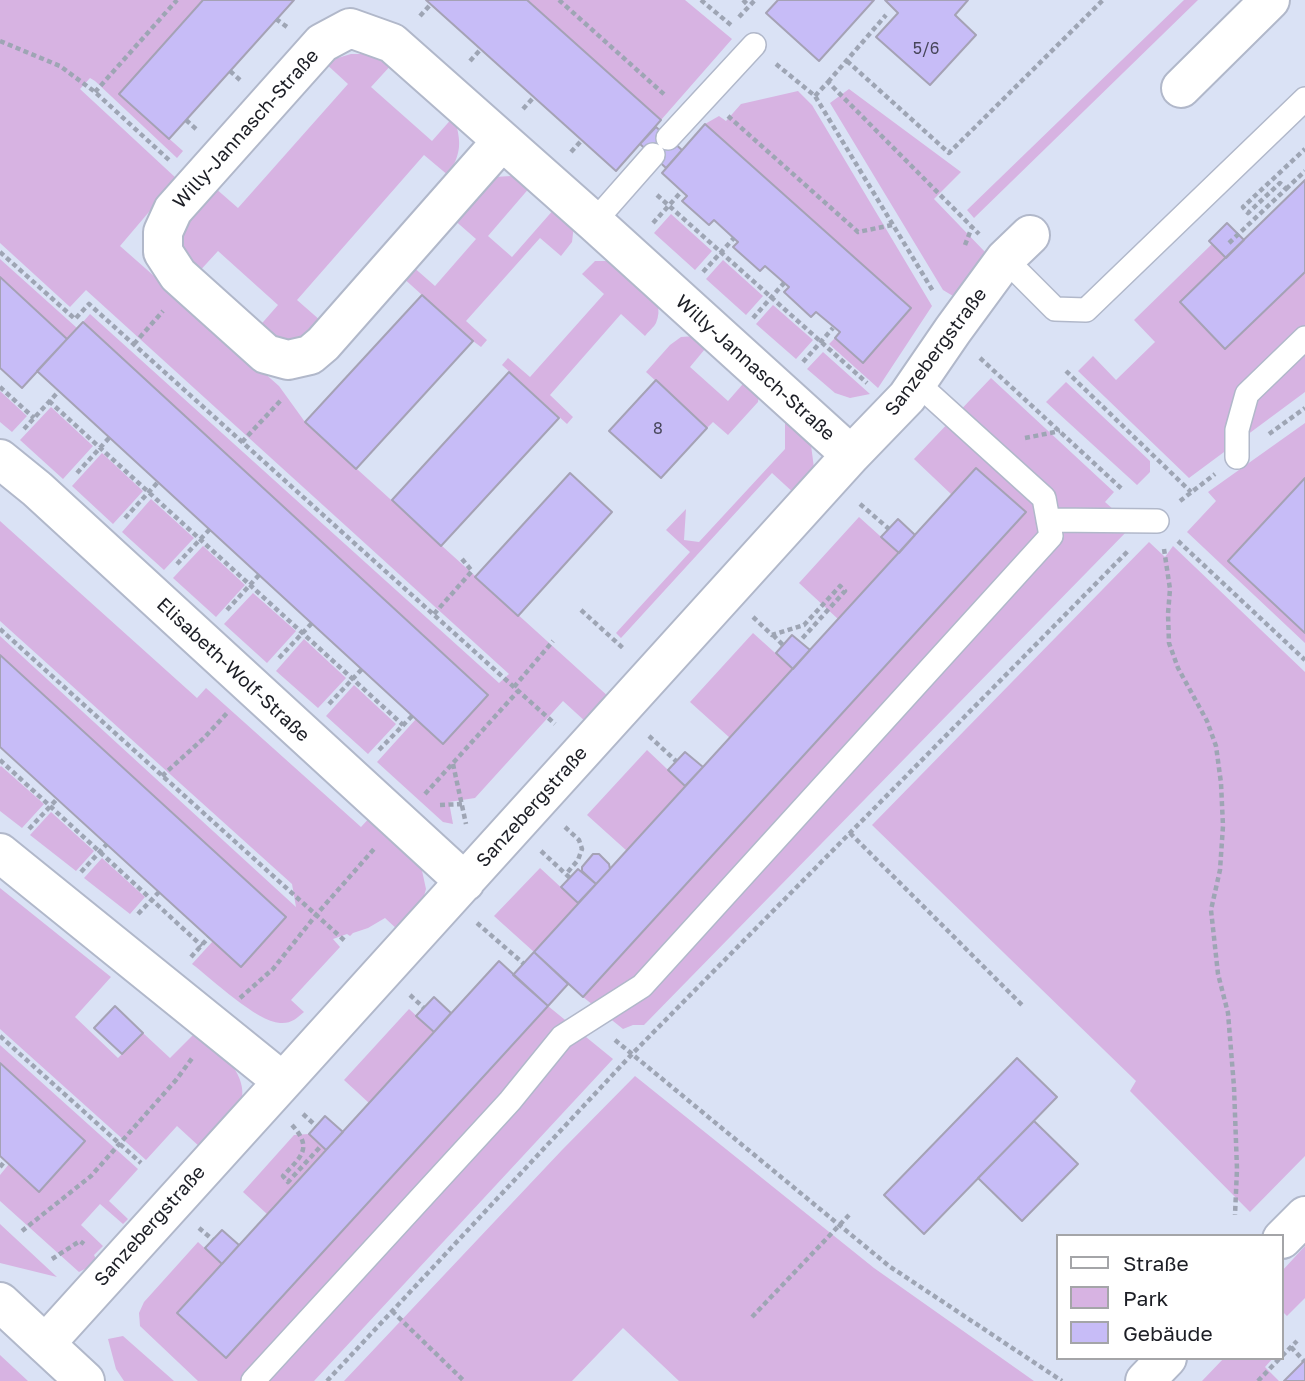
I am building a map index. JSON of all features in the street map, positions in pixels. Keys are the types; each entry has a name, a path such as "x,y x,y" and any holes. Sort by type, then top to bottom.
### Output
{"street":[{"path":"1181,88 1270,0"},
{"name":"Willy-Jannasch-Straße","path":"288,360 266,354 177,275 163,252 163,232 173,210 195,183 322,43 350,28 392,43 851,455"},
{"path":"288,360 310,355 323,344 502,141"},
{"name":"Sanzebergstraße","path":"45,1344 851,455 907,397 953,330 1017,247"},
{"name":"Elisabeth-Wolf-Straße","path":"10,446 37,489 465,882"},
{"path":"11,844 215,1026 282,1081"},
{"path":"1284,1237 1305,1216"},
{"path":"0,1302 85,1381"},
{"path":"1145,1381 1165,1360"}],"lane":[{"path":"594,222 754,45"},
{"path":"1017,247 1055,309 1086,310 1305,99"},
{"path":"1237,457 1237,430 1247,394 1305,338"},
{"path":"253,1381 510,1101 562,1037 642,986 1052,536 1044,498 917,383"},
{"path":"1048,520 1157,521"}],"path":[{"path":"95,92 177,0"},
{"path":"559,0 688,116"},
{"path":"701,0 816,96 935,295"},
{"path":"743,0 749,6"},
{"path":"739,16 755,0"},
{"path":"846,61 949,153 1103,0"},
{"path":"816,96 886,15"},
{"path":"0,41 60,66 95,92 178,168"},
{"path":"828,82 1017,247"},
{"path":"706,97 858,232 892,225"},
{"path":"1286,189 1280,183 1248,213 1243,207 1305,149"},
{"path":"1229,243 1305,171"},
{"path":"635,176 870,387"},
{"path":"646,231 682,191"},
{"path":"698,278 734,238"},
{"path":"0,252 75,319 89,304 584,750"},
{"path":"748,324 784,283"},
{"path":"798,368 833,328"},
{"path":"242,442 287,393 288,360"},
{"path":"1066,371 1191,492"},
{"path":"0,387 34,418"},
{"path":"10,446 59,391"},
{"path":"49,401 403,724"},
{"path":"73,477 110,438"},
{"path":"122,521 158,482"},
{"path":"857,501 889,529"},
{"path":"327,1381 633,1053 1157,521"},
{"path":"1157,521 1170,589 1169,643 1178,668 1207,721 1216,746 1221,783 1223,826 1220,870 1211,910 1218,974 1228,1013 1230,1037 1237,1169 1236,1215"},
{"path":"173,568 210,529"},
{"path":"434,614 472,571 462,559"},
{"path":"223,614 259,575"},
{"path":"772,635 804,625 840,586 845,591 800,641"},
{"path":"581,610 631,655"},
{"path":"752,617 783,645"},
{"path":"162,776 204,738 312,623"},
{"path":"0,629 345,942"},
{"path":"22,1231 90,1176 120,1144 176,1080 215,1026 234,1004 273,969 316,915 453,763 553,641"},
{"path":"325,708 362,669"},
{"path":"376,753 412,716"},
{"path":"646,734 676,761"},
{"path":"6,752 0,759 202,946"},
{"path":"453,763 467,832"},
{"path":"11,844 57,799"},
{"path":"540,851 568,876 582,849 579,840 563,825"},
{"path":"850,833 1022,1004"},
{"path":"75,878 107,844"},
{"path":"130,922 159,892"},
{"path":"476,921 523,964"},
{"path":"184,964 209,937"},
{"path":"415,999 424,1008"},
{"path":"0,1035 141,1163"},
{"path":"633,1053 889,1266 1062,1381"},
{"path":"308,1118 316,1126"},
{"path":"292,1125 301,1134 304,1144 303,1153 283,1176 288,1182 321,1146"},
{"path":"0,1167 5,1161"},
{"path":"752,1317 849,1215"},
{"path":"204,1231 213,1240"},
{"path":"393,1311 464,1381"},
{"path":"1284,1354 1297,1341"},
{"path":"1291,1347 1304,1361"},
{"path":"1258,1381 1278,1360"}],"green space":[{"path":"0,0 203,0 119,94 183,151 177,158 95,81 90,78 80,89 177,179 120,246 279,386 305,422 610,698 587,723 563,701 475,798 449,802 453,824 443,822 377,762 416,719 488,694 83,322 90,314 499,683 509,674 86,290 70,307 0,243"},
{"path":"527,0 685,0 732,39 661,120"},
{"path":"1184,0 1198,0 974,218 967,210"},
{"path":"351,54 372,54 393,63 371,87 432,141 454,116 459,141 458,153 449,176 424,155 297,300 321,321 308,334 289,340 268,337 257,329 278,305 218,251 196,275 184,257 181,241 184,223 214,187 238,208 348,84 324,62"},
{"path":"849,89 961,172 934,199 986,253 953,296 943,290 830,103"},
{"path":"798,91 812,105 932,306 878,388 829,344 835,338 863,362 911,308 705,124 719,116 726,121 741,104"},
{"path":"511,176 531,186 488,236 512,257 555,208 574,225 572,242 561,256 540,238 466,321 487,340 481,347 401,276 411,265 435,286 476,239 452,218 494,177"},
{"path":"671,214 712,251 695,270 654,233"},
{"path":"1212,244 1226,258 1180,302 1225,349 1305,272 1305,392 1189,478 1078,371 1093,356 1116,380 1155,342 1134,320"},
{"path":"0,259 77,328 67,339 0,277"},
{"path":"723,260 763,296 746,315 706,279"},
{"path":"595,261 617,261 632,273 654,295 659,313 656,323 645,336 621,314 550,395 573,417 567,424 502,365 508,358 530,377 604,294 582,274"},
{"path":"773,305 813,340 796,359 756,324"},
{"path":"696,336 710,343 690,367 728,401 749,377 760,386 758,402 728,435 713,422 707,428 646,372 670,345 681,337"},
{"path":"823,352 870,394 850,398 835,393 807,369"},
{"path":"991,378 1114,492 1105,502 1132,526 644,1025 623,1029 583,997 1025,513 976,468 952,495 914,459"},
{"path":"1066,382 1150,461 1150,472 1137,485 1046,402"},
{"path":"0,391 27,416 12,432 0,422"},
{"path":"51,407 93,446 63,479 20,440"},
{"path":"785,419 802,429 811,445 814,468 796,495 772,473 621,638 616,633 690,552 666,530 686,509 684,540 699,542 785,449"},
{"path":"1305,423 1305,478 1228,561 1305,633 1305,643 1187,532 1216,501 1208,492"},
{"path":"102,453 143,491 113,524 72,486"},
{"path":"151,499 194,538 164,570 122,532"},
{"path":"859,517 899,553 838,619 799,583"},
{"path":"0,521 197,698 206,688 361,827 372,815 421,866 426,889 420,910 399,931 385,918 350,936 347,934 333,939 340,947 291,1000 304,1012 294,1020 280,1023 259,1015 192,964 213,941 241,967 286,917 0,655 0,636 296,907 292,884 0,621"},
{"path":"1149,542 1165,557 1173,546 1305,672 1305,1156 1250,1212 1130,1091 1136,1081 872,825"},
{"path":"203,546 245,585 216,617 173,578"},
{"path":"253,593 296,631 267,663 224,624"},
{"path":"753,633 793,669 730,738 690,702"},
{"path":"304,639 346,678 318,708 276,671"},
{"path":"354,685 396,724 368,754 326,716"},
{"path":"647,750 685,786 627,851 587,815"},
{"path":"1,766 44,804 22,828 0,811"},
{"path":"51,812 94,851 76,871 30,835"},
{"path":"102,858 145,897 130,914 84,878"},
{"path":"540,868 578,903 534,952 494,916"},
{"path":"0,888 111,977 75,1017 118,1058 143,1033 170,1058 200,1028 226,1056 239,1078 242,1101 232,1117 201,1148 177,1126 146,1160 0,1029"},
{"path":"548,1006 613,1059 314,1381 198,1381 140,1326 139,1313 144,1302 198,1242 222,1264 177,1313 226,1358"},
{"path":"409,1009 434,1032 369,1103 344,1080"},
{"path":"0,1045 138,1169 109,1201 128,1219 123,1224 100,1204 81,1225 103,1246 94,1255 96,1259 79,1272 0,1201 0,1175 9,1164 39,1191 85,1141 0,1063"},
{"path":"635,1076 874,1268 1034,1381 679,1381 623,1328 572,1381 344,1381"},
{"path":"309,1134 326,1150 267,1214 243,1192 294,1135"},
{"path":"0,1224 57,1277 0,1263"},
{"path":"1305,1246 1305,1298 1287,1316 1284,1313 1284,1269"},
{"path":"123,1336 174,1381 124,1381 116,1369 108,1339"},
{"path":"0,1355 28,1381 0,1381"},
{"path":"1222,1360 1271,1360 1265,1367 1279,1381 1202,1381"}],"building":[{"path":"203,0 294,0 169,139 119,94"},
{"path":"426,0 527,0 661,120 616,171"},
{"path":"778,0 874,0 819,61 766,13"},
{"path":"885,0 968,0 955,15 976,35 930,85 876,37 898,13"},
{"path":"705,124 911,308 863,363 835,338 840,332 816,312 811,317 784,292 789,287 765,266 760,271 733,247 738,242 714,220 709,225 682,201 687,196 662,173"},
{"path":"656,127 682,150 666,168 640,144"},
{"path":"1305,180 1305,272 1225,349 1180,302"},
{"path":"1227,223 1244,240 1226,258 1209,241"},
{"path":"0,277 67,339 22,388 0,368"},
{"path":"422,295 473,341 356,469 305,422"},
{"path":"83,322 488,695 443,744 37,371"},
{"path":"509,372 559,418 441,546 392,500"},
{"path":"656,380 707,428 661,478 609,431"},
{"path":"976,468 1026,512 583,997 534,952"},
{"path":"570,473 612,512 518,616 475,577"},
{"path":"1305,478 1305,633 1228,561"},
{"path":"898,519 915,535 899,553 881,537"},
{"path":"792,635 810,650 793,669 776,653"},
{"path":"0,655 286,917 241,967 0,747"},
{"path":"685,752 703,767 685,786 668,770"},
{"path":"593,854 599,854 609,864 610,869 596,884 582,871 582,867"},
{"path":"578,869 596,884 578,903 561,887"},
{"path":"534,952 568,984 548,1006 513,975"},
{"path":"499,961 548,1006 226,1358 177,1313"},
{"path":"434,997 451,1013 434,1032 416,1016"},
{"path":"115,1006 143,1033 122,1054 94,1028"},
{"path":"1017,1058 1057,1097 924,1234 884,1195"},
{"path":"0,1063 85,1141 39,1192 0,1156"},
{"path":"325,1116 343,1132 326,1150 309,1134"},
{"path":"1034,1121 1078,1164 1022,1221 978,1178"},
{"path":"222,1230 239,1245 222,1264 205,1248"},
{"path":"1305,1360 1305,1381 1284,1381"}]}
